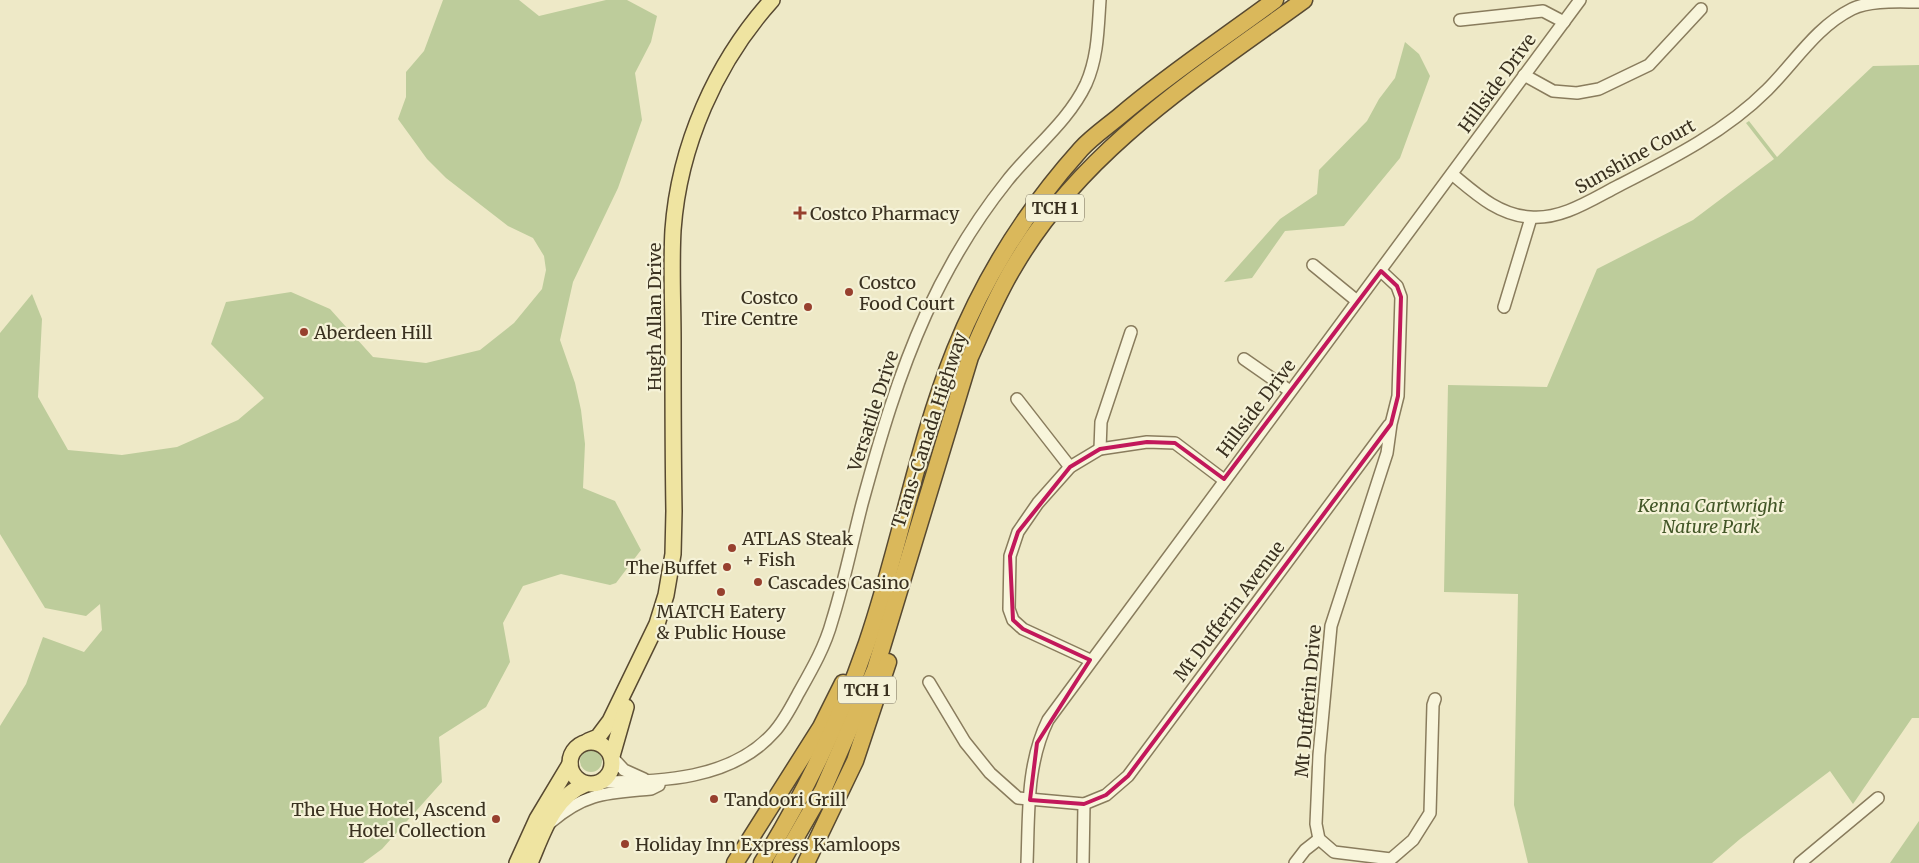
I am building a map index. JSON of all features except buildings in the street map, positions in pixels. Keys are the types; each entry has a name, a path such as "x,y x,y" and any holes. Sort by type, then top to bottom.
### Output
{"highway":[{"name":"Trans-Canada Highway","path":"762,863 805,789 843,709 879,601 926,436 954,352 976,303 1000,258 1040,200 1083,146 1136,102 1275,0"},
{"name":"Trans-Canada Highway","path":"781,863 816,805 857,716 875,670 970,357 991,310 1015,264 1055,208 1083,175 1145,115 1304,0"},
{"path":"806,863 842,792 872,716 897,630 908,563"},
{"path":"735,863 821,727 846,676 860,637 879,601"}],"main road":[{"name":"Hugh Allan Drive","path":"612,756 622,716 640,672 644,654 666,595 673,554 672,276 677,199 691,142 709,96 741,38 772,0"},
{"name":"Hugh Allan Drive","path":"588,741 598,736 610,721 635,668 644,654"},
{"path":"517,863 537,819 570,764 573,752 577,746 588,741 605,746 612,756 610,774 594,783 570,791 552,813 530,863"},
{"path":"570,764 575,776 594,783"}],"street":[{"name":"Versatile Drive","path":"594,783 671,779 726,765 753,752 765,742 783,720 808,676 832,623 889,407 904,366 928,311 955,256 982,214 1018,168 1062,122 1076,102 1092,66 1097,48 1100,0"},
{"name":"Hillside Drive","path":"1027,863 1031,772 1037,743 1048,720 1090,660 1381,271 1580,0"},
{"name":"Sunshine Court","path":"1452,174 1477,194 1506,212 1531,218 1567,212 1682,153 1733,118 1766,90 1828,23 1854,8 1879,2 1919,2"},
{"path":"1524,75 1553,91 1577,93 1599,89 1649,65 1701,9"},
{"path":"1460,20 1542,11 1564,22"},
{"path":"1504,307 1531,218"},
{"path":"1313,265 1357,301"},
{"name":"Mt Dufferin Drive","path":"1319,839 1316,824 1319,755 1331,626 1387,453 1391,424 1398,396 1401,297 1397,286 1381,271"},
{"path":"1100,449 1100,422 1131,332"},
{"path":"1244,359 1290,391"},
{"path":"1017,399 1070,467"},
{"name":"Mt Dufferin Avenue","path":"1084,804 1106,795 1128,776 1391,424"},
{"path":"1090,660 1022,629 1013,620 1010,609 1010,556 1018,532 1038,503 1070,467 1100,449 1147,442 1175,443 1224,480"},
{"path":"929,682 965,742 990,773 1018,798 1084,804 1083,863"},
{"path":"1295,863 1305,850 1319,839 1334,852 1391,861 1414,840 1430,813 1433,705 1435,699"},
{"name":"Versatile Drive","path":"612,756 624,770 650,781"},
{"path":"546,826 570,807 594,795 651,789 671,779"},
{"path":"1800,863 1878,798"}],"highlighted area":[{"path":"1381,271 1397,286 1401,297 1398,396 1391,424 1128,776 1106,795 1084,804 1030,800 1037,743 1090,660 1023,629 1013,620 1010,556 1018,532 1070,467 1100,449 1147,442 1175,443 1224,479"}],"green space":[{"path":"443,0 519,0 539,16 606,0 627,0 657,16 651,42 635,73 642,120 618,188 573,282 560,340 575,383 581,410 585,444 583,488 615,501 641,550 616,583 610,585 561,574 523,586 503,623 510,662 486,707 439,737 442,782 382,849 363,863 0,863 0,726 26,684 43,637 84,652 102,630 100,604 86,616 45,608 0,534 0,333 32,294 42,319 38,397 68,450 122,455 177,447 238,420 264,398 211,344 226,302 291,292 330,309 373,357 426,363 480,350 514,323 542,289 546,270 544,256 533,238 508,226 446,178 427,159 398,119 406,97 406,72 424,51"},
{"path":"1405,42 1419,54 1430,76 1400,158 1344,226 1285,231 1252,278 1224,282 1280,219 1317,194 1319,170 1367,121 1379,99 1395,78"},
{"name":"Kenna Cartwright Nature Park","path":"1919,65 1919,718 1912,718 1853,804 1830,771 1740,839 1712,863 1528,863 1514,805 1518,594 1444,592 1448,385 1547,387 1597,269 1693,220 1774,159 1746,123 1749,121 1777,157 1873,66"},
{"path":"591,750 599,753 602,761 599,769 591,772 583,769 580,761 583,753"},
{"path":"1919,821 1919,863 1890,863"}],"place":[{"name":"Costco Pharmacy","path":"800,213"},
{"name":"Costco Food Court","path":"849,292"},
{"name":"Costco Tire Centre","path":"808,307"},
{"name":"Aberdeen Hill","path":"304,332"},
{"name":"ATLAS Steak + Fish","path":"732,548"},
{"name":"The Buffet","path":"727,567"},
{"name":"Cascades Casino","path":"758,582"},
{"name":"MATCH Eatery & Public House","path":"721,592"},
{"name":"Tandoori Grill","path":"714,799"},
{"name":"The Hue Hotel, Ascend Hotel Collection","path":"496,819"},
{"name":"Holiday Inn Express Kamloops","path":"625,844"}]}
